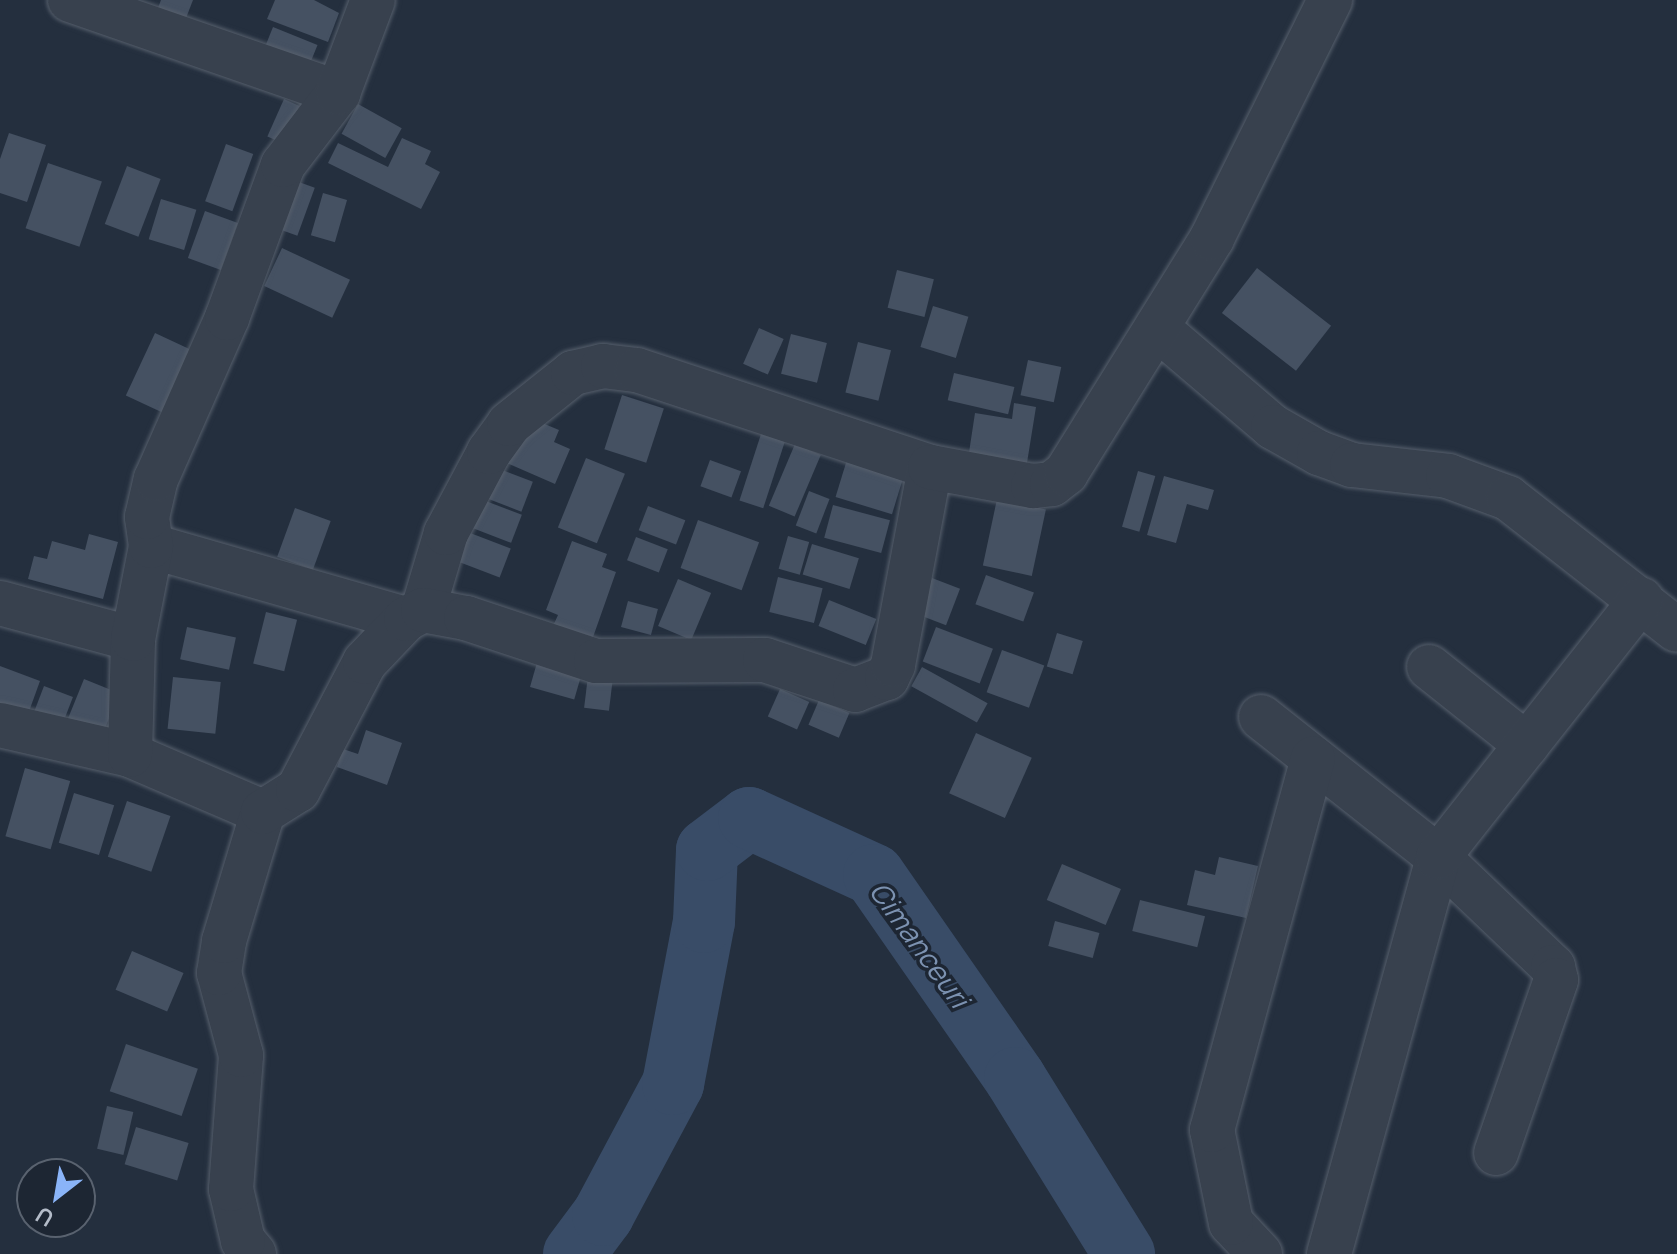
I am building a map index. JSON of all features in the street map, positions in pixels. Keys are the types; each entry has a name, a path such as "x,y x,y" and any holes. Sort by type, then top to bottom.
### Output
{"street":[{"path":"70,0 338,93"},
{"path":"130,755 133,639 151,546 147,517 156,479 227,318 283,165 338,93 373,0"},
{"path":"254,1254 243,1241 231,1189 241,1055 219,973 232,905 263,812 298,790 365,662 415,615 446,533 489,452 509,424 573,373 603,366 637,370 930,467 1033,486 1052,484 1076,459 1212,238 1330,0"},
{"path":"1157,328 1292,440 1352,465 1448,476 1508,498 1677,630"},
{"path":"151,546 415,615 453,615 596,661 765,660 844,687 867,688 887,678 893,665 930,467"},
{"path":"1329,1254 1438,857 1641,600"},
{"path":"0,603 133,639"},
{"path":"1429,667 1527,745"},
{"path":"1261,717 1438,857 1553,967 1556,980 1496,1153"},
{"path":"0,725 130,755 263,812"},
{"path":"1260,1254 1231,1223 1212,1130 1313,758"}],"building":[{"path":"161,0 193,0 181,31 153,21"},
{"path":"275,0 314,0 339,13 328,42 267,19"},
{"path":"273,27 318,45 307,72 262,54"},
{"path":"284,99 300,106 283,143 267,136"},
{"path":"358,104 402,128 385,158 342,134"},
{"path":"9,133 46,145 27,202 0,193 0,159"},
{"path":"402,138 431,151 425,164 440,172 421,209 328,163 338,143 388,167"},
{"path":"226,144 253,154 232,211 205,201"},
{"path":"48,163 102,182 79,247 26,228"},
{"path":"127,166 161,179 138,237 105,224"},
{"path":"296,181 315,188 297,236 279,229"},
{"path":"323,193 347,200 335,242 311,235"},
{"path":"161,199 196,210 184,250 149,239"},
{"path":"205,211 238,223 221,270 188,258"},
{"path":"282,248 350,280 332,318 264,286"},
{"path":"1257,268 1331,326 1296,371 1222,313"},
{"path":"897,270 934,279 924,317 888,308"},
{"path":"933,306 968,317 956,358 920,347"},
{"path":"759,328 784,339 768,375 743,364"},
{"path":"155,333 196,352 167,415 126,396"},
{"path":"791,334 827,343 817,383 781,374"},
{"path":"858,342 891,350 878,401 845,392"},
{"path":"1028,360 1061,367 1054,402 1021,395"},
{"path":"954,373 1014,387 1008,414 948,400"},
{"path":"622,395 664,409 646,463 604,449"},
{"path":"1014,403 1036,407 1026,469 968,459 975,413 1012,419"},
{"path":"535,420 559,430 554,442 570,449 555,484 502,461"},
{"path":"762,431 786,439 763,508 739,500"},
{"path":"795,444 821,455 795,517 769,506"},
{"path":"849,453 905,470 892,514 836,497"},
{"path":"586,458 625,474 597,543 558,528"},
{"path":"710,460 741,471 731,498 700,486"},
{"path":"489,465 533,482 521,512 478,495"},
{"path":"1138,471 1155,476 1139,532 1122,527"},
{"path":"1164,476 1214,490 1208,510 1187,504 1176,543 1147,535"},
{"path":"809,491 830,499 816,533 796,526"},
{"path":"478,498 522,515 511,543 467,526"},
{"path":"997,499 1046,509 1032,576 983,566"},
{"path":"833,505 890,520 881,553 824,538"},
{"path":"648,506 685,520 676,545 639,530"},
{"path":"295,508 331,521 313,570 277,557"},
{"path":"698,520 759,542 742,590 681,568"},
{"path":"465,531 511,549 500,578 454,560"},
{"path":"89,534 118,542 103,599 28,579 34,556 47,559 52,541 85,550"},
{"path":"788,536 809,542 800,575 779,569"},
{"path":"636,537 668,549 659,573 627,560"},
{"path":"572,541 607,554 602,567 616,572 592,640 553,626 558,615 546,610"},
{"path":"812,544 859,558 850,589 803,575"},
{"path":"986,575 1034,592 1023,622 975,604"},
{"path":"778,577 823,588 814,623 769,612"},
{"path":"932,578 960,589 946,625 918,614"},
{"path":"678,579 711,593 691,640 658,626"},
{"path":"829,600 876,619 866,645 819,626"},
{"path":"628,601 658,609 651,635 621,627"},
{"path":"266,612 297,620 284,671 253,663"},
{"path":"187,627 236,637 229,670 180,659"},
{"path":"936,627 993,649 980,683 923,662"},
{"path":"1057,633 1083,641 1073,674 1047,666"},
{"path":"1002,650 1044,665 1029,708 987,692"},
{"path":"538,659 582,672 574,700 530,687"},
{"path":"0,666 40,681 23,728 0,719"},
{"path":"922,667 988,703 977,723 911,686"},
{"path":"588,676 613,679 609,711 584,708"},
{"path":"173,677 221,682 215,734 168,729"},
{"path":"84,679 119,693 98,746 63,732"},
{"path":"44,686 73,697 59,733 30,721"},
{"path":"780,689 809,702 797,729 768,716"},
{"path":"819,700 849,713 839,738 808,725"},
{"path":"366,730 402,743 387,785 337,767 343,749 358,754"},
{"path":"976,733 1032,758 1005,818 949,793"},
{"path":"25,768 70,781 51,849 5,836"},
{"path":"74,793 114,805 99,855 59,843"},
{"path":"127,801 170,816 151,872 108,857"},
{"path":"1219,857 1258,866 1246,918 1187,905 1195,870 1215,875"},
{"path":"1062,864 1121,889 1106,925 1047,900"},
{"path":"1140,900 1205,916 1197,947 1132,931"},
{"path":"1055,921 1099,933 1093,958 1048,946"},
{"path":"132,951 184,973 167,1012 116,990"},
{"path":"126,1044 198,1069 182,1116 110,1091"},
{"path":"107,1106 133,1112 123,1155 97,1149"},
{"path":"136,1127 189,1143 177,1180 125,1164"}],"waterway":[{"name":"Cimanceuri","path":"574,1254 603,1215 673,1084 704,922 707,850 749,818 874,875 1015,1078 1124,1254"}]}
